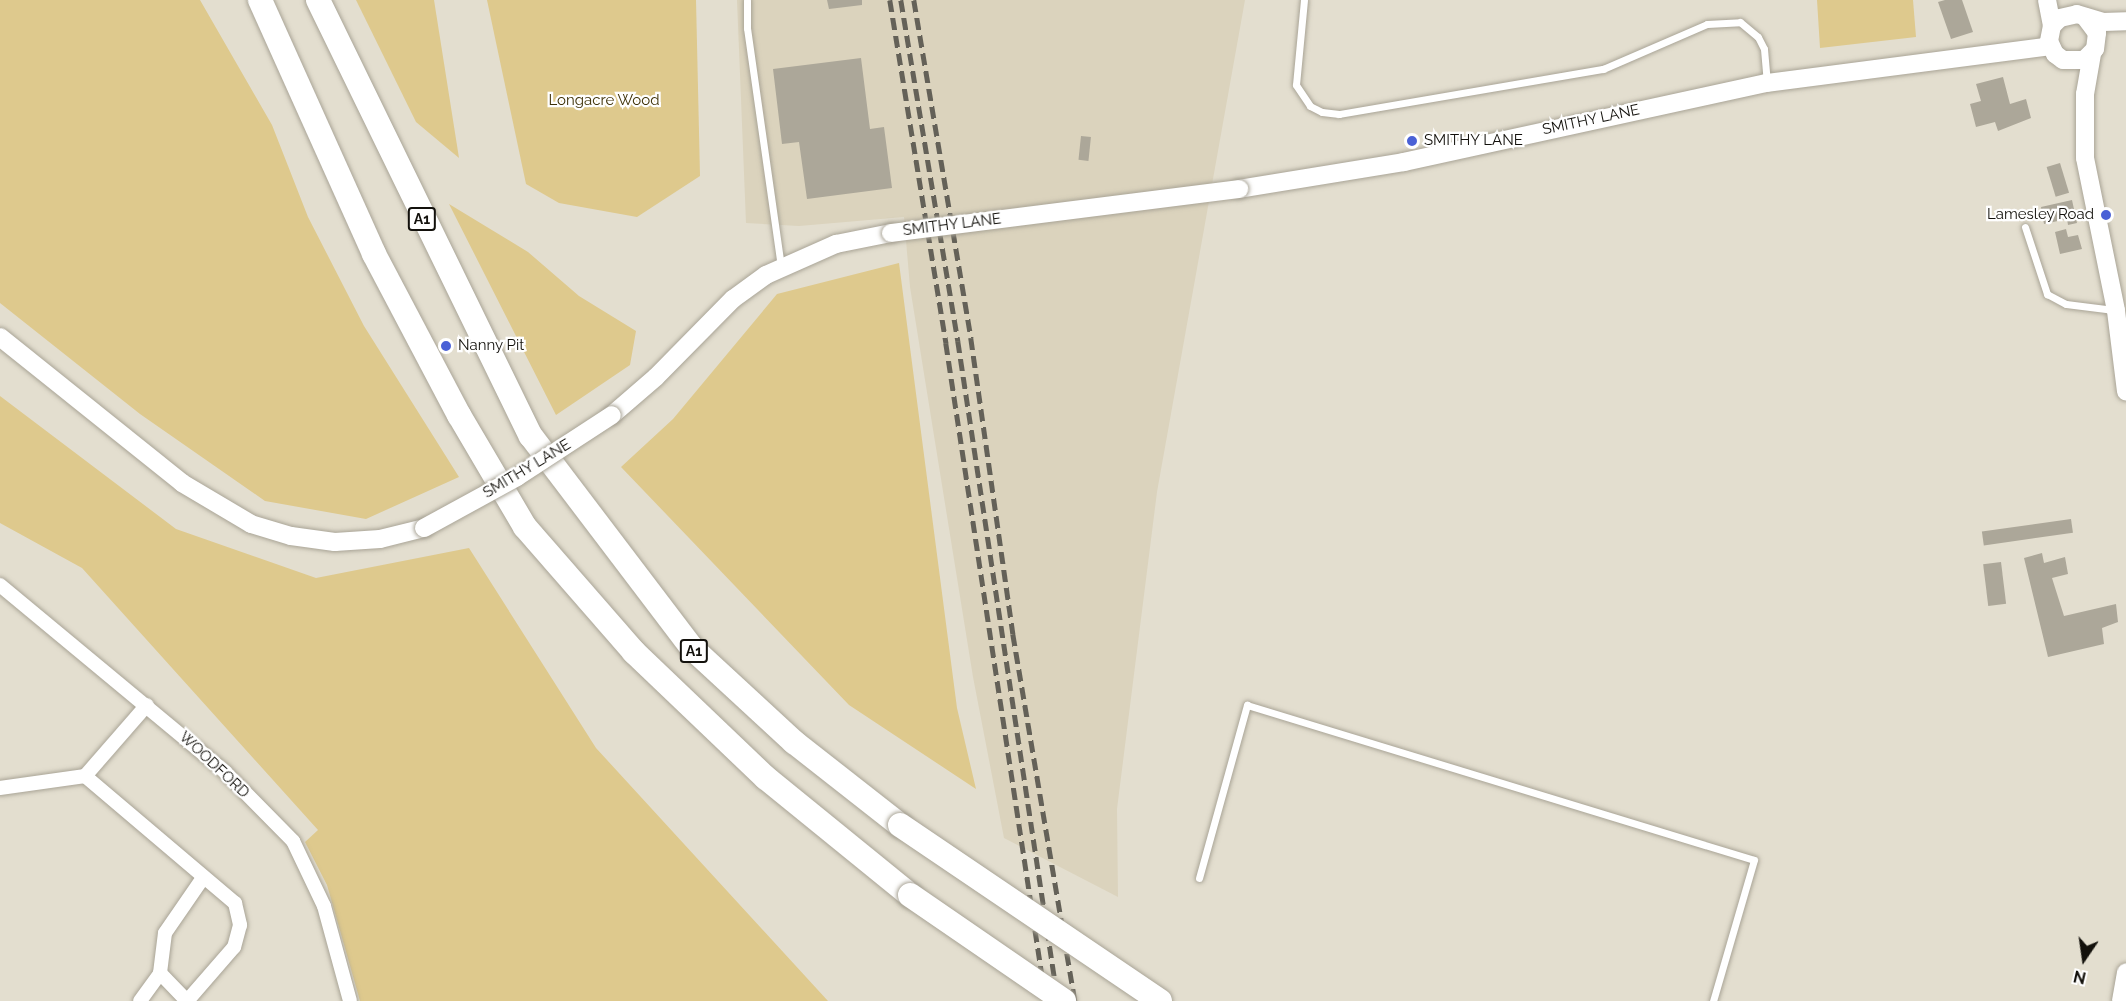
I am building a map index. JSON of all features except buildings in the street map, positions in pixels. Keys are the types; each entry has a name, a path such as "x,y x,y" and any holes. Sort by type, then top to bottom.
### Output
{"highway":[{"path":"260,0 374,254 459,415 525,527 634,652 766,778 910,895 1064,1001"},
{"name":"A1","path":"318,0 531,436 692,648 794,742 900,825 1160,1001"}],"street":[{"path":"2047,0 2052,26 2050,45 2055,54 2068,62 2079,62 2126,23"},
{"path":"2064,0 2095,28 2094,49 2084,109 2091,199 2116,311 2126,392"},
{"path":"2052,26 2060,18 2081,16 2103,22 2126,23"},
{"name":"SMITHY LANE","path":"0,337 182,483 251,524 291,536 335,542 380,539 424,528 516,477 612,415 656,377 733,299 781,267 836,244 891,233 1239,189 1404,162 1767,83 2050,45"},
{"path":"2068,62 2084,109"},
{"name":"WOODFORD","path":"0,585 225,772 293,841 324,906 350,1001"},
{"path":"0,788 85,776 147,705"},
{"path":"85,776 235,903 240,925 234,947 187,1001 160,973"},
{"path":"140,1001 160,973 165,933 203,878"},
{"path":"2121,1001 2126,972"}],"lane":[{"path":"747,0 749,39 781,267"},
{"path":"1304,0 1296,85 1310,106 1322,112 1339,114 1604,69 1707,24 1740,22 1758,37 1764,49 1767,83"},
{"path":"2025,227 2047,294 2066,304 2116,311"},
{"path":"1199,878 1247,705 1754,860 1713,1001"}],"shaded area":[{"path":"737,0 1245,0 1157,492 1117,809 1118,897 1004,838 973,677 910,287 904,217 799,226 746,223"}],"green space":[{"path":"0,0 200,0 272,125 308,217 364,326 459,477 366,519 265,501 140,414 0,303"},
{"path":"356,0 434,0 459,158 416,122"},
{"name":"Longacre Wood","path":"487,0 696,0 700,176 637,217 559,203 526,184"},
{"path":"1817,0 1913,0 1916,37 1820,48"},
{"path":"449,204 528,252 579,296 636,331 630,365 556,415"},
{"path":"899,263 957,708 976,789 849,705 621,467 673,419 777,294"},
{"path":"0,396 176,529 316,578 469,548 596,748 828,1001 360,1001 327,885 305,842 318,830 82,568 0,523"}],"railway":[{"path":"890,0 946,343 1046,1001"},
{"path":"901,0 958,341 1058,1001"},
{"path":"914,0 971,338 1013,634 1075,1001"}],"place":[{"name":"SMITHY LANE","path":"1412,141"},
{"name":"Lamesley Road","path":"2106,215"},
{"name":"Nanny Pit","path":"446,346"}]}
